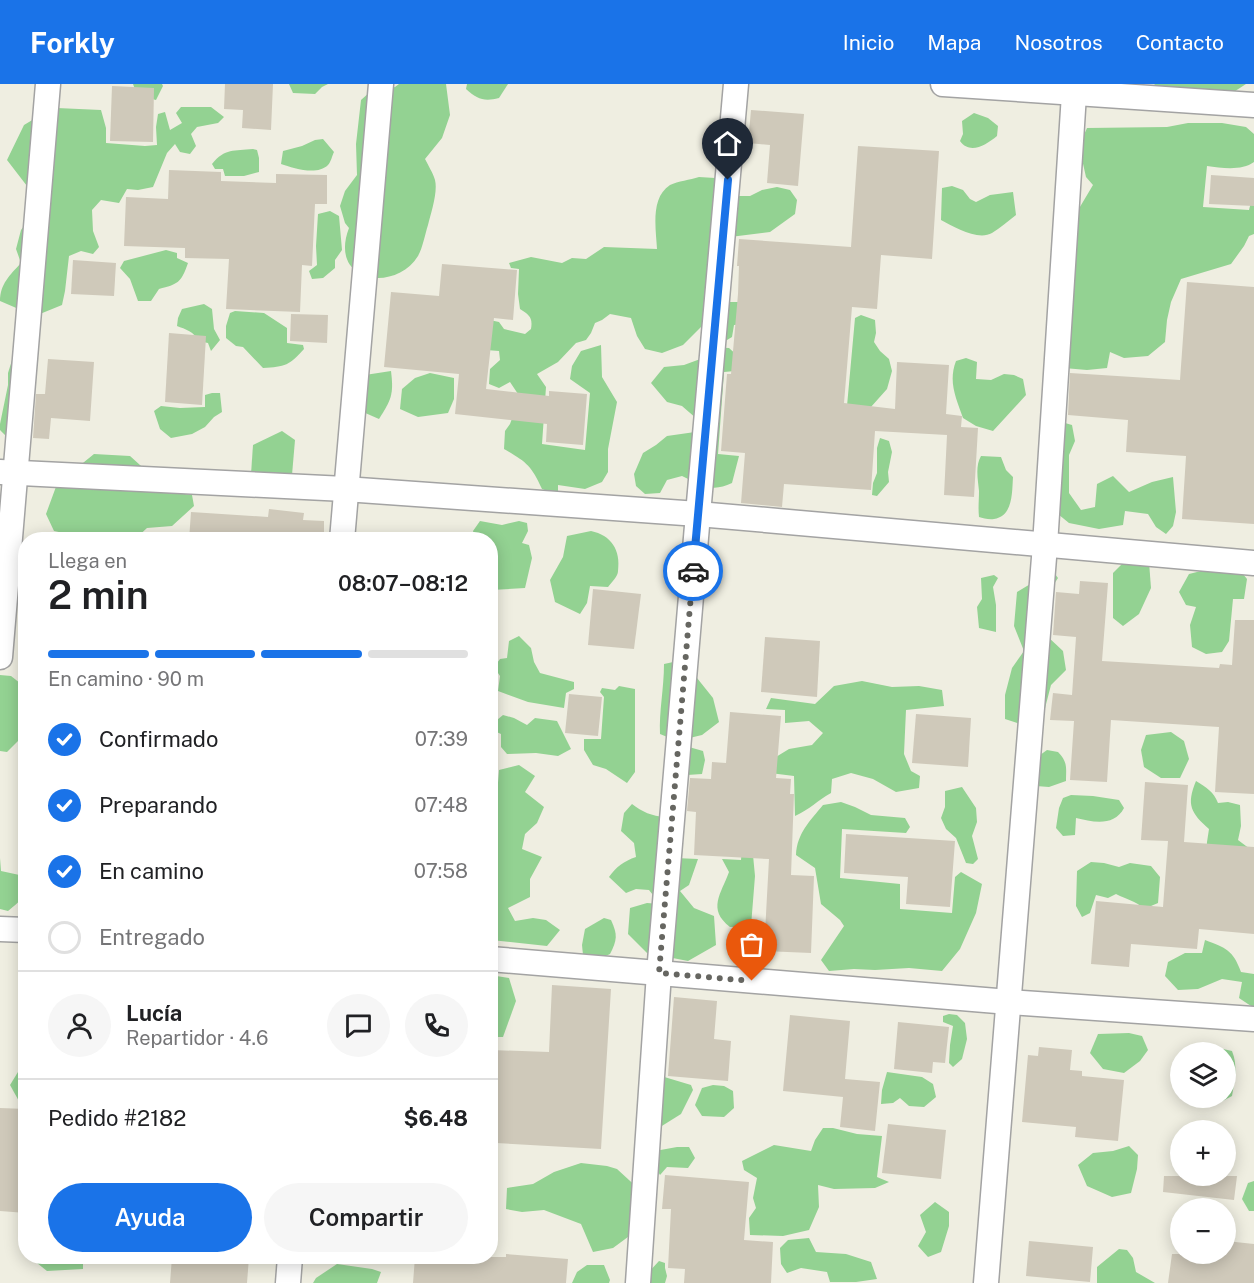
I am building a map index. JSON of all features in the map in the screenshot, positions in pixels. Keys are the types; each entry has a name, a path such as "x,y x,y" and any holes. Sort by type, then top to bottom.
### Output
{"street":[{"path":"0,657 8,472 48,84"},
{"path":"342,532 381,84"},
{"path":"638,1283 659,973 736,84"},
{"path":"943,84 1254,105"},
{"path":"986,1283 1045,545 1074,94"},
{"path":"8,472 345,489 698,514 1254,563"},
{"path":"0,929 18,930"},
{"path":"498,960 1010,1002 1254,1019"},
{"path":"288,1283 289,1264"}],"green space":[{"path":"133,84 162,84 163,86 156,100 137,95"},
{"path":"289,84 328,84 315,94 293,93"},
{"path":"399,84 446,84 450,115 442,138 425,159 434,177 436,190 423,245 418,256 408,268 395,275 381,278 367,276 356,271 348,261 345,247 349,228 345,223 340,206 345,191 357,175 356,144 361,100 370,92 395,87"},
{"path":"467,84 508,84 499,98 489,100 474,95 466,89"},
{"path":"1154,84 1246,84 1226,97 1162,91"},
{"path":"181,107 211,107 224,117 218,123 197,127 191,134 196,146 190,154 180,152 175,144 167,153 153,187 138,190 127,189 119,203 101,200 92,210 93,231 99,247 93,254 81,251 69,256 62,305 35,316 0,301 4,285 21,263 16,249 21,230 45,199 27,186 7,160 24,125 57,108 101,110 106,128 106,143 157,145 158,114 165,112 170,130 182,123 176,113"},
{"path":"974,113 988,118 998,126 997,136 988,143 973,148 960,141 963,134 962,121"},
{"path":"1188,123 1222,123 1246,127 1254,134 1254,162 1238,168 1207,166 1203,207 1249,210 1254,197 1254,234 1249,236 1231,264 1181,279 1171,302 1165,342 1148,356 1124,358 1110,352 1107,368 1087,370 1064,368 1068,227 1093,185 1086,177 1079,146 1087,128 1167,127"},
{"path":"323,139 334,152 329,164 323,168 311,171 281,164 283,151"},
{"path":"257,150 259,172 244,176 225,176 223,169 215,169 212,164 226,153"},
{"path":"699,177 715,178 720,188 708,320 683,345 662,353 645,349 637,336 631,318 610,314 595,323 586,340 576,343 558,362 537,374 546,387 542,444 585,450 590,393 570,379 572,366 581,351 601,345 602,377 617,402 608,449 608,472 602,482 585,489 558,485 558,495 542,489 535,474 527,465 504,449 505,431 520,397 510,382 499,388 489,384 490,369 500,360 499,351 486,350 485,319 499,322 504,329 525,334 531,329 530,317 520,309 519,269 511,268 509,263 531,257 562,263 572,258 586,259 604,247 657,249 655,223 659,198 670,185"},
{"path":"952,186 963,190 970,199 976,202 990,195 1013,192 1016,215 986,235 973,234 959,229 941,220 942,188"},
{"path":"777,187 790,190 797,200 795,214 770,232 730,237 733,196 750,196 762,190"},
{"path":"330,211 339,216 342,250 335,260 335,268 323,278 312,279 309,271 317,265 318,214"},
{"path":"166,250 177,253 177,258 188,263 181,279 175,284 159,289 151,301 138,301 130,279 120,268 124,261"},
{"path":"726,302 743,302 748,324 734,325 732,337 727,340 723,337"},
{"path":"204,304 212,309 214,329 220,340 211,351 208,343 198,341 192,333 177,326 182,309"},
{"path":"235,311 264,313 287,328 287,343 303,345 304,349 295,359 286,364 263,368 243,347 236,346 226,338 226,326 230,313"},
{"path":"861,315 875,320 874,342 889,359 892,371 887,389 862,417 846,417 855,318"},
{"path":"710,347 729,348 741,359 735,371 724,372 718,454 739,456 732,483 712,488 682,476 667,480 660,493 645,494 636,486 634,474 643,453 667,436 695,432 697,419 682,406 667,402 651,383 664,367 684,365 703,358"},
{"path":"13,357 35,365 36,374 34,390 7,437 0,430 0,424 8,385 8,373"},
{"path":"966,358 977,362 976,379 991,380 1004,374 1023,379 1026,395 993,431 976,426 963,418 954,390 953,376 956,361"},
{"path":"391,371 391,397 379,419 363,412 365,375"},
{"path":"430,373 454,378 454,399 448,413 418,417 400,409 402,389 415,378"},
{"path":"220,393 222,412 205,427 192,434 171,438 160,429 154,411 161,406 205,407 205,395"},
{"path":"1065,423 1072,425 1075,441 1069,455 1069,493 1081,510 1095,507 1097,484 1113,476 1129,492 1152,482 1173,477 1176,512 1173,526 1166,534 1156,527 1148,514 1125,511 1123,525 1099,529 1069,523 1042,503 1036,486 1040,469 1065,437 1063,428"},
{"path":"282,431 295,440 292,475 251,474 253,445"},
{"path":"880,438 889,441 892,452 888,472 889,482 877,496 872,495 877,473 877,448"},
{"path":"94,454 130,456 170,492 192,495 194,506 172,526 147,528 143,532 59,532 54,531 46,514 57,484"},
{"path":"981,456 1001,457 1006,470 1013,477 1012,497 1008,509 1000,517 994,519 979,517 977,469"},
{"path":"480,521 502,525 519,521 527,523 528,531 522,543 529,545 532,558 525,588 498,590 498,532 473,531"},
{"path":"591,531 604,536 613,545 618,556 618,571 608,587 590,586 587,603 580,614 555,602 550,580 563,557 567,536"},
{"path":"1124,562 1149,562 1151,588 1139,614 1123,626 1113,618 1113,573"},
{"path":"1213,568 1238,568 1247,579 1244,599 1233,599 1229,641 1222,652 1206,654 1192,647 1190,625 1196,607 1186,605 1179,592 1189,574"},
{"path":"1047,574 1055,574 1058,578 1052,587 1047,636 1063,651 1066,670 1051,685 1044,712 1035,729 1005,719 1005,695 1012,668 1024,651 1014,626 1017,592"},
{"path":"994,575 998,578 993,587 996,632 979,628 977,607 982,599 981,578"},
{"path":"519,636 531,648 534,662 540,673 574,682 574,689 566,693 564,708 528,702 498,691 500,676 498,662 507,658 509,641"},
{"path":"678,661 689,668 713,698 719,722 702,735 677,741 660,734 660,725 664,664"},
{"path":"0,675 11,676 18,682 18,741 7,752 0,751"},
{"path":"862,681 892,687 919,686 942,690 944,706 906,710 904,754 911,771 920,776 919,788 896,792 873,779 851,773 832,779 831,793 795,816 794,776 753,771 789,749 812,745 823,733 809,721 785,723 785,710 766,709 771,698 815,704 834,686"},
{"path":"619,686 635,689 635,772 627,783 606,769 593,765 584,750 584,739 601,739 604,697 600,692 602,688 615,690"},
{"path":"503,715 527,725 535,718 557,721 571,749 558,756 536,753 507,754 501,747 498,719"},
{"path":"1171,732 1184,741 1189,759 1180,778 1161,778 1144,767 1141,750 1146,735"},
{"path":"689,747 703,751 705,760 702,774 672,776 664,762 670,750"},
{"path":"1047,750 1058,752 1063,759 1066,765 1066,781 1049,787 1036,786 1036,758"},
{"path":"519,765 535,776 525,792 544,807 537,823 525,834 522,849 542,857 530,879 530,897 508,908 515,921 533,918 546,920 560,930 547,946 498,941 499,770"},
{"path":"1196,781 1212,793 1218,803 1228,802 1240,805 1241,826 1238,840 1254,852 1200,925 1209,829 1192,808 1191,796"},
{"path":"962,787 976,808 977,822 972,836 978,859 973,864 966,863 956,838 946,829 941,818 945,807 945,791"},
{"path":"1071,795 1119,800 1124,808 1120,814 1109,821 1096,822 1076,818 1075,835 1063,836 1056,828 1059,808 1063,798"},
{"path":"841,802 871,815 905,818 910,827 906,833 842,829 840,878 900,884 900,909 952,913 955,877 961,872 982,884 976,913 960,949 942,971 909,968 829,971 821,960 844,926 821,904 815,868 796,855 797,847 805,828 823,805"},
{"path":"632,804 647,813 665,817 675,858 698,859 689,885 680,891 694,908 714,916 716,945 688,961 647,953 628,934 630,908 647,903 660,904 649,890 636,889 626,893 609,877 614,870 636,857 634,843 621,831 624,813"},
{"path":"742,846 753,855 755,876 751,926 730,927 719,914 717,907 729,872 722,859 741,860"},
{"path":"0,858 1,871 18,875 18,903 8,911 0,909"},
{"path":"1091,862 1119,867 1130,863 1151,866 1160,877 1158,903 1144,909 1116,894 1108,898 1096,895 1090,913 1082,917 1076,906 1077,871"},
{"path":"604,918 611,920 616,934 615,941 610,954 595,961 583,955 585,929"},
{"path":"1205,940 1232,954 1241,972 1254,974 1254,1008 1239,998 1242,982 1222,979 1198,989 1178,990 1165,976 1168,962 1185,953 1202,953"},
{"path":"498,976 509,978 516,1001 503,1037 498,1037"},
{"path":"957,1015 965,1023 967,1039 962,1059 953,1067 949,1063 953,1026 943,1022 943,1016"},
{"path":"1129,1033 1142,1036 1148,1050 1140,1061 1124,1073 1103,1069 1090,1053 1098,1034"},
{"path":"18,1072 18,1099 10,1085"},
{"path":"887,1072 922,1077 933,1084 936,1097 924,1107 909,1106 900,1098 893,1103 881,1104"},
{"path":"661,1076 691,1085 693,1090 681,1114 657,1129 639,1118 638,1102 643,1088"},
{"path":"713,1085 724,1086 733,1091 734,1108 724,1117 702,1116 695,1105 702,1088"},
{"path":"823,1128 882,1136 877,1177 889,1182 875,1188 834,1189 818,1185 819,1207 809,1230 783,1236 750,1235 749,1218 756,1208 753,1198 757,1178 744,1170 742,1161 774,1145 811,1151"},
{"path":"1129,1146 1138,1155 1131,1193 1112,1197 1087,1186 1078,1165 1093,1153 1113,1151"},
{"path":"689,1147 695,1158 688,1168 667,1167 660,1175 655,1167 655,1151"},
{"path":"581,1163 617,1169 641,1191 632,1234 613,1248 593,1252 581,1224 544,1210 522,1212 506,1209 507,1188 533,1184 554,1172"},
{"path":"1254,1181 1254,1211 1249,1211 1242,1199 1248,1183"},
{"path":"935,1202 949,1212 949,1226 941,1252 928,1257 918,1246 926,1232 920,1215"},
{"path":"809,1238 816,1252 846,1254 871,1262 877,1279 830,1282 827,1272 801,1268 787,1273 781,1264 780,1248 788,1240"},
{"path":"1119,1249 1127,1250 1133,1258 1136,1272 1155,1283 1097,1283 1097,1267"},
{"path":"659,1261 665,1263 667,1276 665,1283 651,1283 647,1274"},
{"path":"38,1264 83,1264 83,1269 47,1271"},
{"path":"337,1264 381,1272 377,1283 313,1283 316,1278"},
{"path":"587,1265 604,1265 609,1283 572,1283 577,1272"}],"building":[{"path":"225,84 273,84 271,130 242,128 243,110 224,109"},
{"path":"112,86 154,88 153,142 110,141"},
{"path":"751,110 804,114 798,186 767,183 770,145 748,143"},
{"path":"858,146 939,151 932,259 881,255 877,309 852,307 844,403 895,409 897,362 949,365 946,414 962,416 961,427 978,428 974,497 944,495 947,435 875,431 871,490 784,484 782,507 741,503 745,453 721,451 727,374 731,374 738,294 739,239 851,247"},
{"path":"169,170 221,172 221,181 276,183 276,174 327,175 327,204 315,204 312,266 302,265 300,312 226,309 229,259 185,258 185,248 124,246 126,197 168,199"},
{"path":"1211,175 1254,178 1254,206 1209,204"},
{"path":"73,260 116,263 114,296 71,294"},
{"path":"442,264 517,270 513,320 494,318 486,389 549,396 549,391 587,394 583,445 546,442 547,424 455,414 459,374 384,367 391,292 439,296"},
{"path":"1187,282 1254,287 1254,524 1182,519 1186,456 1126,452 1128,420 1068,415 1070,373 1180,380"},
{"path":"291,314 328,315 327,343 290,341"},
{"path":"169,333 206,336 202,405 165,402"},
{"path":"48,359 94,362 90,421 51,418 49,439 33,438 36,394 45,394"},
{"path":"269,509 304,513 303,520 324,521 324,532 190,532 191,512 268,517"},
{"path":"1080,581 1108,583 1102,661 1219,668 1220,664 1232,665 1235,620 1254,620 1254,794 1215,792 1219,727 1111,720 1107,782 1070,780 1074,721 1050,720 1053,693 1072,695 1076,637 1053,635 1056,592 1079,594"},
{"path":"593,589 641,594 634,649 588,645"},
{"path":"765,637 820,641 817,697 761,692"},
{"path":"569,694 602,697 598,736 565,733"},
{"path":"730,712 781,716 776,778 791,779 790,794 794,794 791,875 814,876 811,953 764,951 769,859 694,855 696,812 687,811 690,778 711,779 712,762 726,763"},
{"path":"916,714 971,718 968,767 912,763"},
{"path":"1145,782 1188,785 1184,842 1254,847 1254,934 1199,929 1197,949 1131,944 1129,967 1091,964 1096,901 1163,907 1168,841 1141,840"},
{"path":"846,834 955,841 950,907 906,904 908,877 844,873"},
{"path":"552,985 611,989 601,1149 498,1143 498,1050 549,1052"},
{"path":"674,997 717,1001 714,1039 731,1041 728,1081 668,1076"},
{"path":"790,1015 850,1021 845,1079 880,1082 875,1131 840,1127 843,1097 783,1091"},
{"path":"898,1022 949,1027 945,1063 933,1062 932,1073 894,1069"},
{"path":"1039,1047 1072,1050 1070,1070 1082,1071 1082,1076 1124,1080 1118,1141 1075,1137 1076,1127 1022,1122 1028,1055 1038,1056"},
{"path":"0,1108 18,1109 18,1212 0,1211"},
{"path":"888,1124 946,1130 941,1179 882,1173"},
{"path":"665,1175 749,1182 744,1240 773,1242 771,1283 684,1283 685,1269 668,1268 671,1209 662,1209"},
{"path":"1164,1176 1170,1176 1170,1186 1236,1186 1234,1198 1163,1192"},
{"path":"1029,1241 1093,1247 1090,1282 1026,1276"},
{"path":"1236,1242 1254,1244 1254,1283 1168,1283 1171,1264 1236,1264"},
{"path":"506,1254 568,1259 566,1283 413,1283 414,1264 498,1264 498,1257 506,1257"},
{"path":"171,1264 248,1264 247,1283 170,1283"}],"way so far":[{"path":"693,571 659,973 752,981"}],"route":[{"path":"693,571 728,180"}]}
